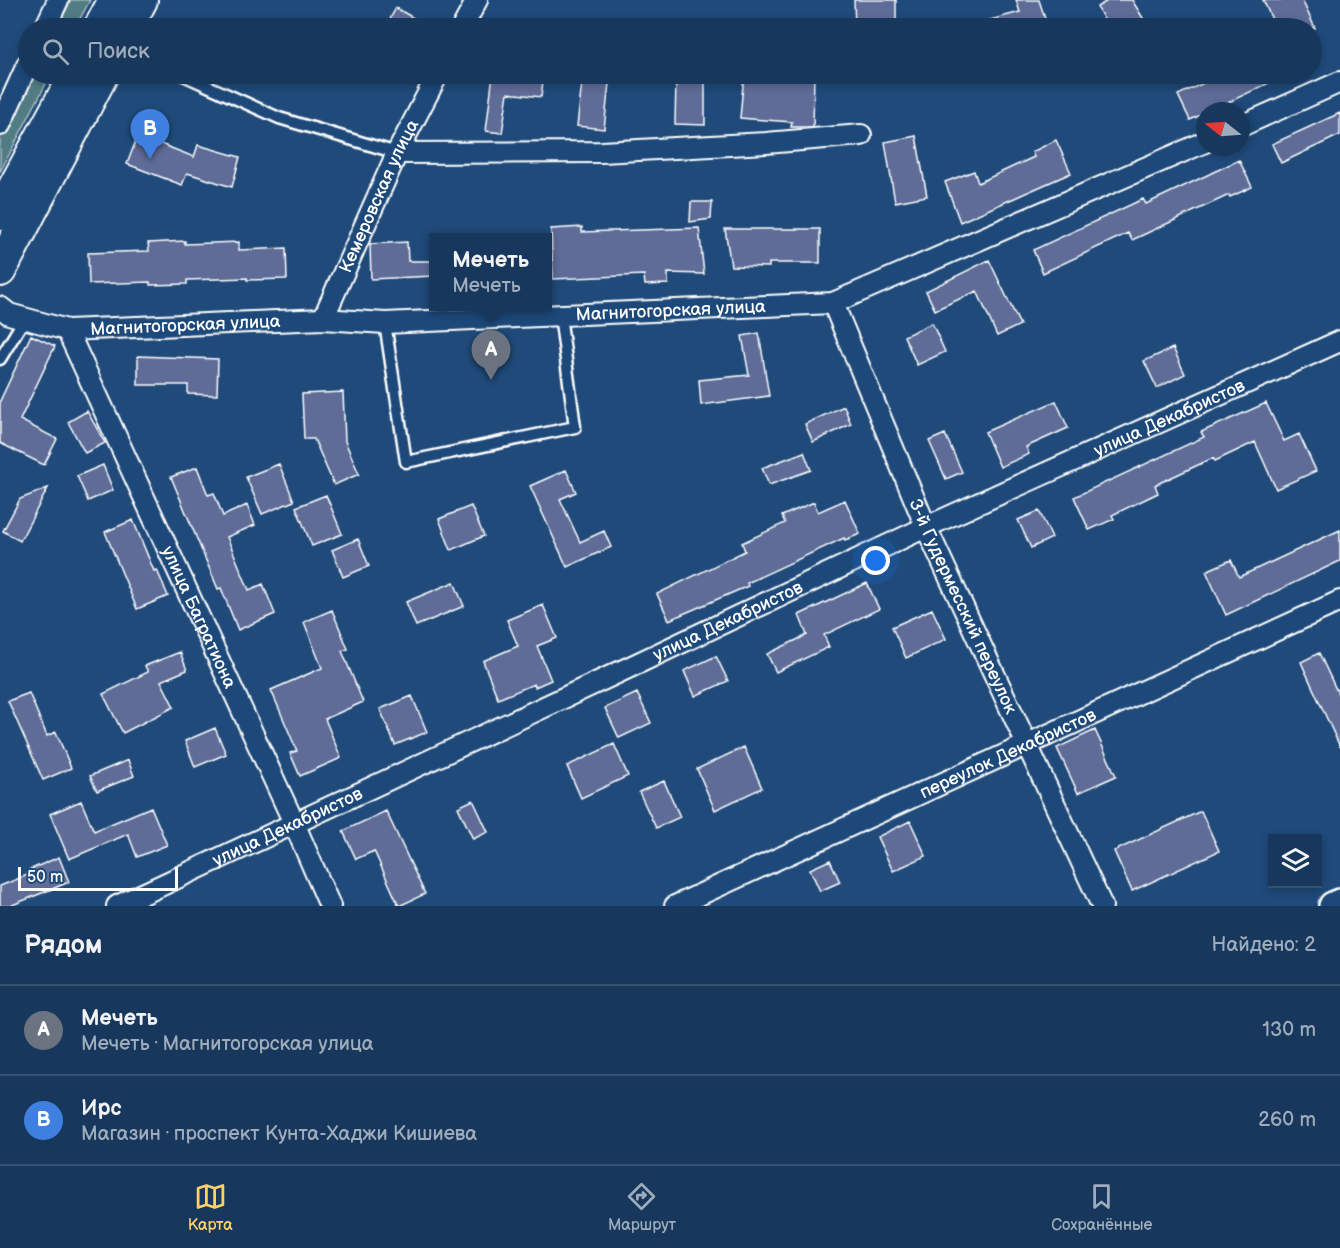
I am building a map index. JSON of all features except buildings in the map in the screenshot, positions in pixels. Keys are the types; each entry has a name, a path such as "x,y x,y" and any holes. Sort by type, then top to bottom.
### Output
{"main road":[{"path":"105,18 115,0"},
{"path":"131,18 141,0"},
{"path":"0,214 71,84"},
{"path":"0,270 97,84"},
{"path":"1333,906 1340,903"}],"street":[{"path":"50,18 58,0"},
{"path":"467,18 477,0"},
{"path":"1250,122 1340,81"},
{"path":"0,125 19,84"},
{"name":"Кемеровская улица","path":"323,319 397,153 433,84"},
{"path":"397,153 602,152 861,135"},
{"name":"Магнитогорская улица","path":"0,307 9,314 67,330 323,319 385,323 833,303 1196,146"},
{"name":"3-й Гудермесский переулок","path":"833,303 926,527 1102,906"},
{"name":"улица Багратиона","path":"67,330 330,906"},
{"name":"улица Декабристов","path":"117,906 926,527 1340,341"},
{"name":"переулок Декабристов","path":"675,906 1340,602"}],"lane":[{"path":"203,84 279,118 397,153"},
{"path":"385,323 406,462 575,427 560,315"},
{"path":"0,359 25,318"}],"green space":[{"path":"71,0 90,0 80,18 62,18"},
{"path":"29,84 46,84 0,172 0,139"}],"place":[{"name":"Ирс","path":"150,159"},
{"name":"Мечеть","path":"491,380"}]}
